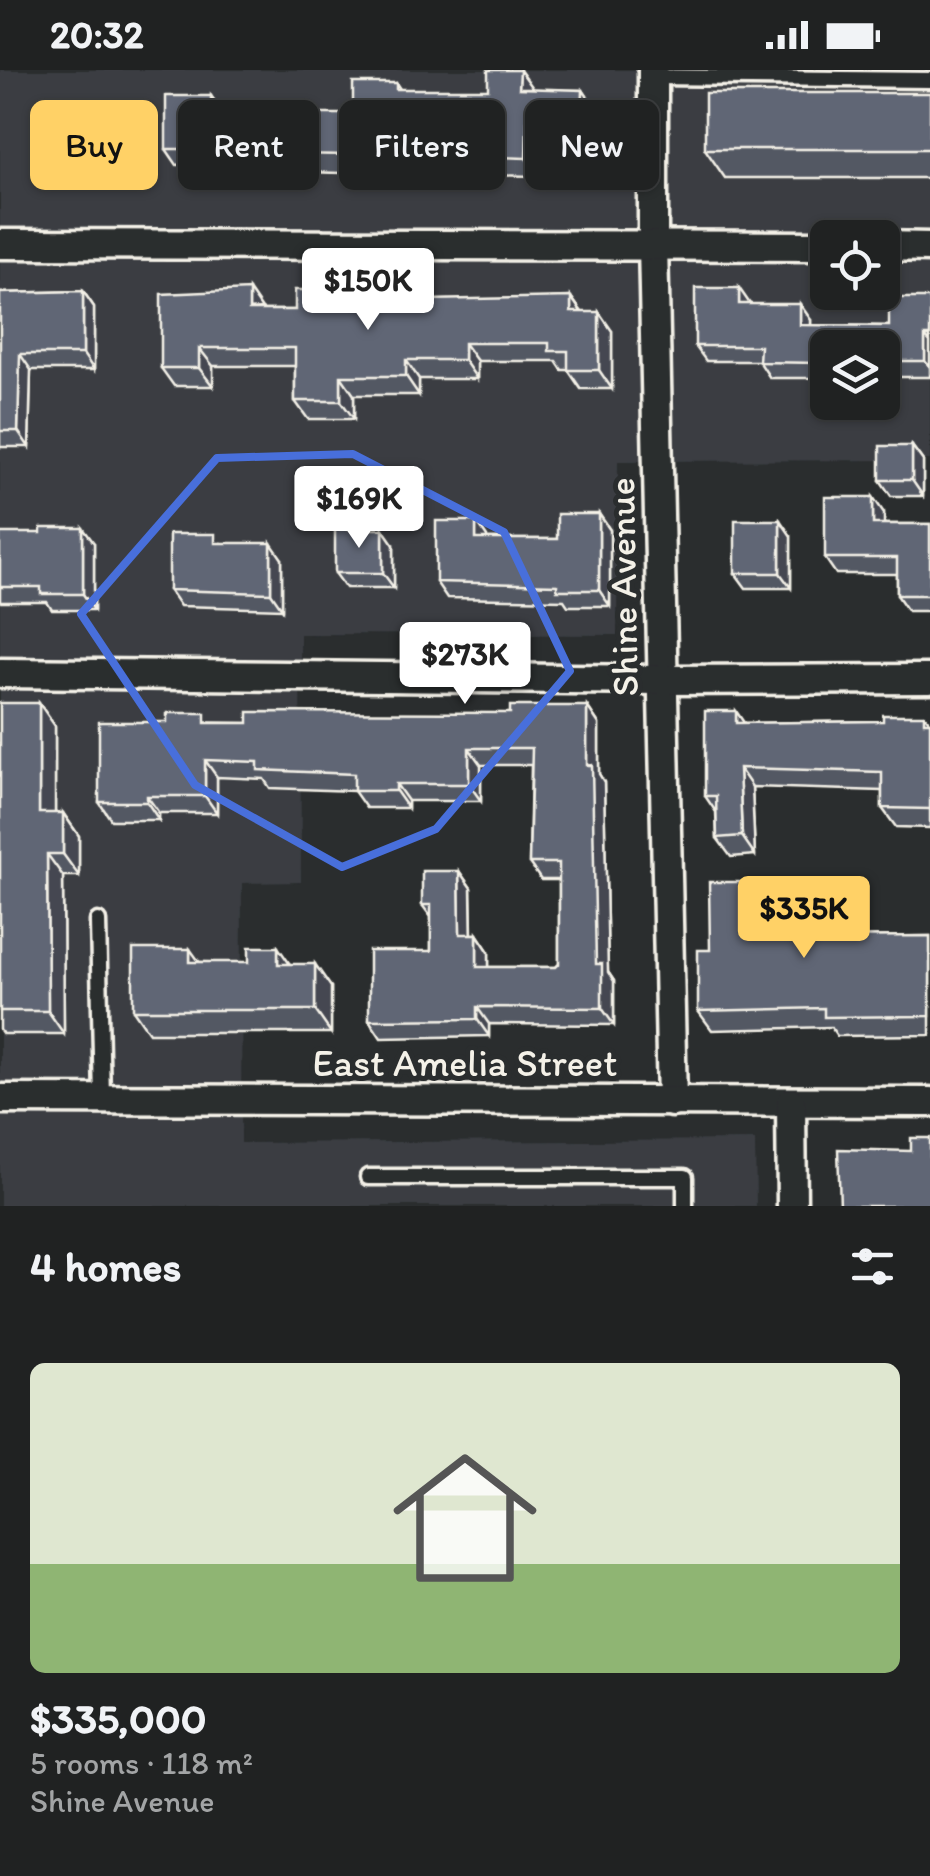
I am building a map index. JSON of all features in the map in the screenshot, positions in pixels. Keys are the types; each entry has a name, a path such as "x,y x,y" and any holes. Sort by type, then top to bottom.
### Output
{"street":[{"name":"Shine Avenue","path":"653,74 672,1102"},
{"path":"0,244 810,246"},
{"path":"900,246 930,247"},
{"path":"0,673 930,679"},
{"name":"East Amelia Street","path":"0,1099 930,1102"},
{"path":"791,1103 792,1206"}],"lane":[{"path":"653,74 930,80"},
{"path":"98,922 102,1099"},
{"path":"368,1176 684,1177 685,1206"}],"highlighted area":[{"path":"353,454 504,532 570,671 436,829 342,867 195,785 81,614 217,458"}],"shaded area":[{"path":"0,70 930,70 930,460 618,461 617,635 300,634 301,882 242,883 241,1143 755,1140 756,1206 0,1206"}],"building":[{"path":"488,70 520,70 519,88 583,90 583,100 525,100 525,158 505,157 505,100 353,100 353,83 396,83 396,89 488,89"},
{"path":"705,93 930,93 930,149 705,149"},
{"path":"166,96 211,96 211,100 178,100 178,149 166,149"},
{"path":"319,114 339,114 339,155 319,154"},
{"path":"695,288 739,288 739,304 800,304 800,325 889,326 889,310 900,310 900,298 930,298 930,336 925,336 925,361 900,361 900,330 810,330 810,363 759,362 760,346 695,346"},
{"path":"249,290 249,310 295,310 295,290 341,290 341,304 571,297 571,312 599,312 599,370 568,370 568,351 549,351 549,343 464,343 464,360 406,360 406,376 341,376 341,401 295,401 295,348 199,348 199,368 161,368 161,294"},
{"path":"83,291 83,354 20,354 18,431 0,431 0,293"},
{"path":"880,446 912,446 912,480 880,480"},
{"path":"825,497 873,497 873,524 930,524 930,595 897,595 897,558 825,558"},
{"path":"557,514 599,514 599,590 436,582 436,521 476,521 476,539 557,539"},
{"path":"735,520 780,520 780,573 735,573"},
{"path":"41,528 83,528 83,594 41,594 41,587 0,587 0,533 41,533"},
{"path":"335,529 383,529 383,573 335,573"},
{"path":"169,534 215,534 215,543 271,543 271,593 169,590"},
{"path":"0,703 39,703 39,813 63,813 63,854 47,854 48,1011 0,1011"},
{"path":"510,706 587,706 596,964 602,964 602,1008 477,1007 477,1019 369,1020 369,951 431,951 431,905 422,905 422,871 459,871 460,934 477,934 477,967 559,964 559,863 529,863 532,748 469,748 469,784 396,784 396,791 354,791 354,774 258,770 258,762 205,760 205,796 147,796 147,802 99,802 99,722 167,722 167,713 205,713 205,723 248,723 248,712 510,713"},
{"path":"705,711 736,711 736,723 883,721 883,715 924,715 924,722 930,722 930,809 882,808 882,772 739,768 742,836 717,838 716,796 705,796"},
{"path":"709,882 791,882 791,927 809,927 809,937 930,936 930,1016 824,1017 824,1008 698,1011 698,950 710,950"},
{"path":"249,947 278,947 278,964 315,964 315,1010 133,1010 133,949 190,949 190,962 249,962"},
{"path":"911,1138 930,1138 930,1206 840,1206 838,1149 911,1151"}]}
